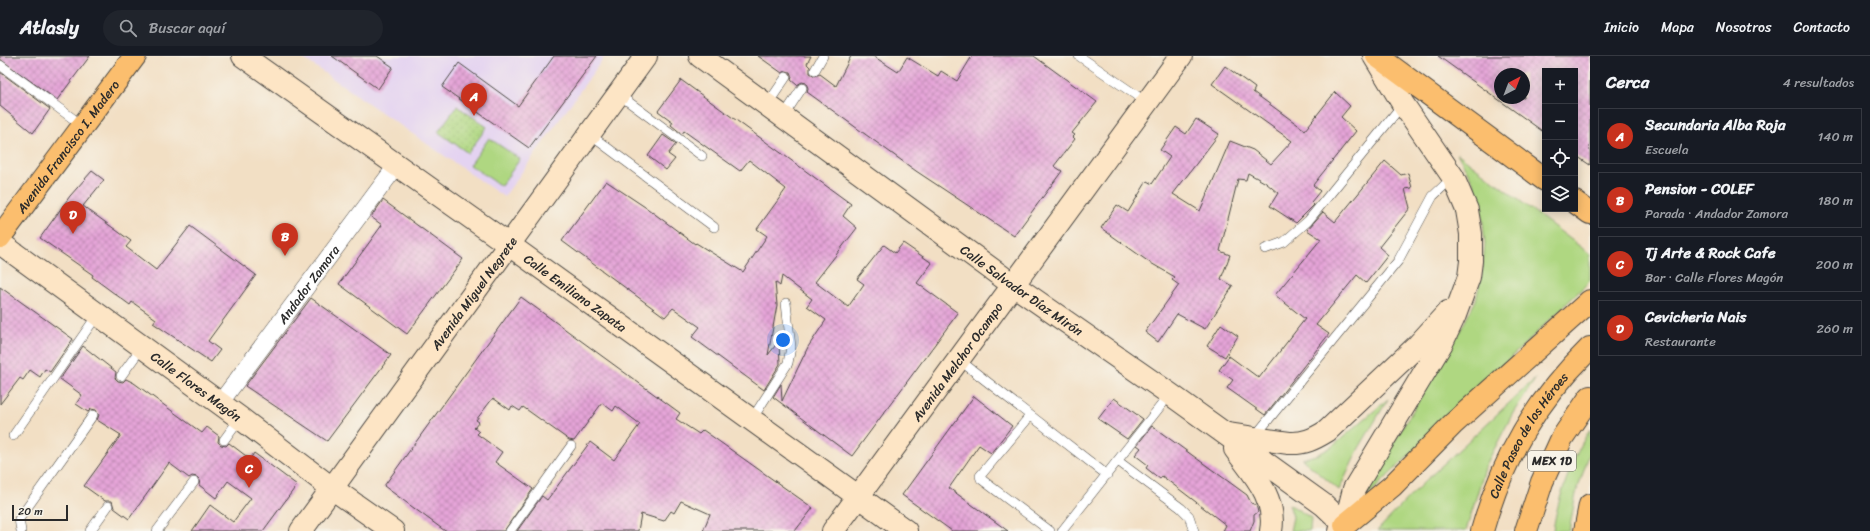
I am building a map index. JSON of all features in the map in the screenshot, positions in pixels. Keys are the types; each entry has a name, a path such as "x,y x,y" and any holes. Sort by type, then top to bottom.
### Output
{"main road":[{"name":"Avenida Francisco I. Madero","path":"0,237 135,56"},
{"name":"Calle Emiliano Zapata","path":"243,56 508,244 906,531"},
{"name":"Avenida Miguel Negrete","path":"301,531 333,489 508,244 646,56"},
{"name":"Calle Salvador Díaz Mirón","path":"700,56 1012,284 1170,394 1324,505 1345,529"},
{"name":"Avenida Melchor Ocampo","path":"833,531 1180,56"},
{"path":"1345,529 1354,489 1442,343 1455,315 1462,293 1469,278 1471,234 1467,210 1453,177 1403,104 1374,56"},
{"path":"1377,56 1542,178"},
{"path":"1578,197 1590,195"},
{"path":"1578,204 1590,214"},
{"name":"Calle Flores Magón","path":"0,242 220,403 333,489 393,531"},
{"path":"1224,433 1297,444 1312,440 1327,431 1417,346 1438,325 1462,293"},
{"path":"1345,529 1392,486 1453,424 1590,300"},
{"name":"Calle Paseo de los Héroes","path":"1482,531 1490,501 1502,472 1531,418 1554,387 1590,348"},
{"name":"MEX 1D","path":"1526,531 1542,482 1562,438 1590,397"},
{"path":"1224,433 1267,494 1273,521 1271,531"},
{"path":"1585,531 1590,505"}],"street":[{"name":"Andador Zamora","path":"220,403 397,165"}],"lane":[{"path":"815,70 823,56"},
{"path":"1079,56 1146,102"},
{"path":"0,65 83,126"},
{"path":"775,112 786,77"},
{"path":"775,112 802,88"},
{"path":"618,94 702,156"},
{"path":"1265,249 1284,242 1308,221 1403,104"},
{"path":"589,134 714,227"},
{"path":"1254,437 1398,261 1433,196 1453,177"},
{"path":"752,419 788,363 791,347 786,303"},
{"path":"13,436 98,314"},
{"path":"121,376 142,346"},
{"path":"958,359 1107,475"},
{"path":"1062,531 1170,394"},
{"path":"21,531 19,519 93,415"},
{"path":"1030,416 980,476 981,479 1050,531"},
{"path":"224,440 240,418"},
{"path":"510,531 571,446"},
{"path":"1118,461 1181,508 1189,516 1194,531"},
{"path":"157,531 194,482"},
{"path":"90,531 108,506"}],"shaded area":[{"path":"300,56 605,56 504,197"}],"green space":[{"path":"457,106 487,127 468,153 438,132"},
{"path":"489,138 520,159 501,186 470,165"},
{"path":"1457,153 1590,254 1590,281 1364,499 1362,496 1459,333 1476,300 1482,272 1485,244 1482,214 1474,184"},
{"path":"1536,378 1513,413 1486,465 1466,531 1377,531 1423,483"},
{"path":"1388,399 1359,448 1339,490 1302,459 1319,454 1333,446"},
{"path":"1590,429 1590,452 1576,494 1569,531 1553,531 1558,506 1567,478"},
{"path":"1289,504 1311,518 1310,531 1290,531 1293,517"}],"building":[{"path":"0,56 90,56 57,100 0,59"},
{"path":"332,56 377,56 393,67 378,89"},
{"path":"554,56 597,56 529,148 442,87 459,63 518,106"},
{"path":"758,56 811,56 807,64 810,67 810,73 815,76 820,74 836,86 851,56 873,56 898,72 907,57 938,76 941,71 957,81 972,56 1034,56 1097,102 1072,133 1075,135 1073,137 1075,139 1054,166 1062,171 1014,236 916,171 807,92 808,88 806,83 802,82 797,85 791,80 792,77 790,72 786,71 782,73"},
{"path":"1438,56 1590,56 1590,165 1578,157 1578,68 1542,68 1542,131 1505,104 1530,104 1530,68 1494,68 1494,96"},
{"path":"1225,66 1255,88 1253,92 1305,130 1335,92 1350,106 1341,117 1356,131 1313,185 1320,191 1311,202 1314,205 1296,223 1270,206 1278,193 1266,183 1248,173 1246,180 1238,179 1220,251 1230,255 1221,279 1233,286 1205,329 1177,314 1158,342 1145,332 1179,285 1172,280 1175,277 1149,262 1101,228 1117,205 1128,212 1147,181 1152,184 1170,157 1160,150 1176,127 1186,134 1196,119 1219,134 1173,194 1200,211 1230,141 1253,150 1271,164 1292,141 1212,84"},
{"path":"0,72 50,109 33,133 0,106"},
{"path":"681,80 851,204 843,216 857,228 815,282 848,307 864,284 857,279 884,245 895,253 903,243 932,263 917,283 958,313 852,456 773,397 781,384 782,401 808,347 826,320 807,306 812,299 782,276 780,286 775,282 777,305 768,355 779,341 780,364 764,390 692,337 700,327 673,308 665,317 562,241 606,181 648,209 695,244 696,243 743,272 767,236 757,229 786,189 749,160 740,171 684,131 682,134 671,125 673,122 658,111"},
{"path":"663,135 676,144 668,154 675,159 666,170 648,156"},
{"path":"1385,161 1401,175 1408,173 1412,188 1405,189 1410,208 1379,247 1388,255 1366,283 1357,275 1316,325 1329,334 1265,415 1227,388 1233,380 1219,370 1229,356 1259,378 1305,319 1275,295 1321,239 1307,230 1323,212 1335,222"},
{"path":"92,171 104,180 83,206 131,241 126,247 156,270 190,226 256,275 208,341 220,350 211,362 153,323 156,319 132,302 130,305 92,277 93,275 40,238 70,196"},
{"path":"383,200 463,259 407,334 339,284 382,225 371,217"},
{"path":"0,287 73,339 50,372 45,369 40,377 30,370 23,380 20,378 0,404"},
{"path":"521,297 680,413 676,419 699,434 703,430 813,508 795,531 703,531 710,514 681,501 674,513 671,511 664,521 641,514 638,531 517,531 542,496 547,500 590,442 614,460 640,424 616,406 613,411 602,403 574,441 569,440 523,407 520,411 512,406 510,410 493,398 476,420 479,422 474,428 479,432 477,434 502,452 495,462 533,489 504,531 445,531 384,486"},
{"path":"311,298 391,355 327,441 245,386"},
{"path":"1221,324 1238,336 1225,357 1207,346"},
{"path":"83,346 116,372 115,378 118,381 123,382 126,379 134,383 202,433 207,427 219,436 218,442 221,445 226,446 229,443 250,459 254,453 297,485 263,531 192,531 210,505 233,522 251,498 228,481 216,498 199,485 200,480 197,477 192,476 189,478 169,463 129,519 114,508 112,501 105,501 84,486 121,435 97,420 99,415 96,410 91,409 88,412 76,404 82,395 60,379"},
{"path":"974,396 1012,426 991,453 979,445 949,488 1008,531 952,531 902,495"},
{"path":"1114,398 1143,419 1127,439 1098,419"},
{"path":"1152,426 1247,495 1251,503 1256,505 1258,512 1254,515 1254,521 1250,531 1223,531 1226,525 1162,476 1160,479 1146,468 1148,465 1135,455 1141,448 1137,445"}],"place":[{"name":"Secundaria Alba Roja","path":"474,116"},
{"name":"Cevicheria Nais","path":"73,234"},
{"name":"Pension - COLEF","path":"285,256"},
{"name":"Tj Arte & Rock Cafe","path":"249,488"}]}
